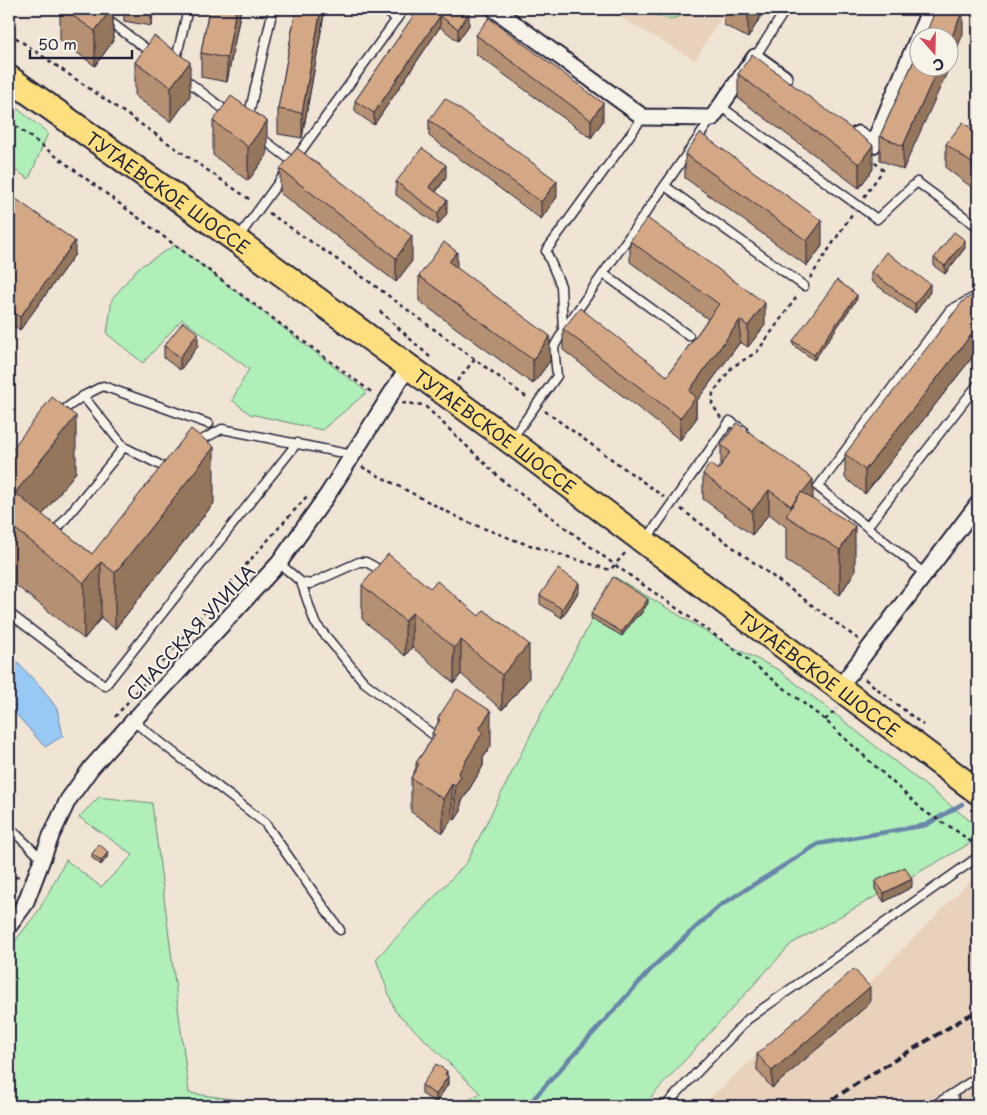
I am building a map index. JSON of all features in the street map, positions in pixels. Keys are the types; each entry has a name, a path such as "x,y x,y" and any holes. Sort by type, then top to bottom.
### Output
{"main road":[{"name":"ТУТАЕВСКОЕ ШОССЕ","path":"9,78 236,240 510,441 978,792"}],"street":[{"path":"494,9 644,117 716,112 756,57 795,86"},
{"path":"849,127 873,145 930,9"},
{"name":"СПАССКАЯ УЛИЦА","path":"9,926 25,904 51,836 68,800 91,768 279,563 328,494 384,401 408,367"},
{"path":"839,688 978,504"}],"lane":[{"path":"173,70 188,9"},
{"path":"250,110 273,9"},
{"path":"383,9 397,18"},
{"path":"236,240 404,9"},
{"path":"756,57 786,9"},
{"path":"97,10 158,58"},
{"path":"166,64 240,121"},
{"path":"510,441 557,376 554,347 563,332 716,112 878,218 917,182 978,227"},
{"path":"563,332 561,286 546,251 644,117"},
{"path":"255,133 293,162"},
{"path":"665,186 804,286"},
{"path":"604,274 689,336"},
{"path":"818,487 950,310 978,295"},
{"path":"868,527 978,384"},
{"path":"50,423 55,416 83,396 103,386 209,424"},
{"path":"83,396 124,447 173,472"},
{"path":"645,542 730,421 746,433"},
{"path":"191,448 197,441 222,429 353,455"},
{"path":"9,613 105,686 297,443"},
{"path":"45,544 124,447"},
{"path":"167,479 179,464"},
{"path":"810,481 925,574"},
{"path":"279,563 301,582 310,584 317,583 359,562 366,562 392,576"},
{"path":"301,582 315,624 364,682 436,737"},
{"path":"133,721 265,823 340,930"},
{"path":"9,827 43,860"},
{"path":"664,1106 748,1018 978,857"},
{"path":"933,1106 978,1076"},
{"path":"953,1094 954,1106"}],"path":[{"path":"9,33 261,207 475,359 870,647"},
{"path":"9,121 384,401 424,405 502,480 615,565 729,645 825,720 925,812 954,829 978,847"},
{"path":"380,311 435,362"},
{"path":"453,378 457,381 475,359"},
{"path":"862,677 928,730"}],"shaded area":[{"path":"606,9 726,9 695,60"},
{"path":"978,873 978,1106 701,1106 784,1030 856,974 868,984"}],"green space":[{"path":"644,9 690,9 679,17 668,18"},
{"path":"9,102 48,133 29,179 9,166"},
{"path":"175,245 367,392 322,430 250,414 232,400 249,369 182,319 143,363 107,334 112,299 138,268"},
{"path":"615,577 729,645 779,670 978,827 978,839 791,944 643,1106 460,1106 480,1093 395,1011 376,959 467,862 541,714"},
{"path":"99,797 152,803 189,1093 279,1106 9,1106 9,949 39,910 66,860 101,887 133,855 79,817"}],"water":[{"path":"9,654 42,688 57,709 63,736 45,747 9,706"}],"building":[{"path":"63,9 111,9 95,31"},
{"path":"209,9 236,9 227,58 201,53"},
{"path":"296,9 321,9 302,113 278,109"},
{"path":"418,9 463,9 469,13 458,29 440,16 374,113 355,101"},
{"path":"739,9 751,9 748,14"},
{"path":"936,9 963,10 955,28 928,28"},
{"path":"489,18 603,103 591,120 476,35"},
{"path":"154,36 190,62 171,87 135,62"},
{"path":"752,54 873,145 859,164 738,74"},
{"path":"910,69 910,78 934,78 903,146 880,136"},
{"path":"231,96 267,121 248,147 213,121"},
{"path":"445,98 557,181 541,202 429,120"},
{"path":"963,122 978,134 978,168 946,144"},
{"path":"700,133 822,221 807,241 685,154"},
{"path":"297,148 412,236 396,258 280,169"},
{"path":"422,148 446,165 429,187 447,200 438,213 396,182"},
{"path":"9,194 75,241 20,317 9,309"},
{"path":"647,218 765,303 748,326 740,320 689,391 696,397 680,418 563,329 580,308 667,376 719,304 630,241"},
{"path":"954,232 965,240 945,266 934,258"},
{"path":"444,242 457,252 449,262 550,336 533,360 419,276"},
{"path":"886,252 930,284 915,304 871,272"},
{"path":"837,280 857,295 814,355 793,341"},
{"path":"978,292 978,326 865,470 845,454 963,301"},
{"path":"183,322 198,333 180,357 164,346"},
{"path":"52,397 76,416 15,493 92,554 191,429 214,447 115,573 101,562 84,583 9,524 9,453"},
{"path":"737,423 813,479 791,506 769,490 752,511 703,474 710,464 718,470 730,452 721,445"},
{"path":"801,492 855,526 840,550 786,516"},
{"path":"388,554 430,588 437,581 479,616 484,610 529,644 502,675 461,640 454,648 412,613 405,621 362,585"},
{"path":"558,569 579,583 562,609 540,595"},
{"path":"613,577 648,599 622,632 591,614"},
{"path":"457,689 491,711 479,729 483,732 458,774 461,776 455,786 452,784 443,799 411,778 419,764 416,763 435,735 432,733 440,720 438,718"},
{"path":"99,844 108,852 101,861 92,854"},
{"path":"905,867 912,879 884,893 875,881"},
{"path":"854,969 870,987 772,1071 757,1054"},
{"path":"436,1064 447,1071 445,1074 448,1076 436,1095 422,1085"}],"waterway":[{"path":"527,1106 654,966 718,907 818,844 926,825 962,804"}],"railway":[{"path":"822,1106 978,1010"}]}
